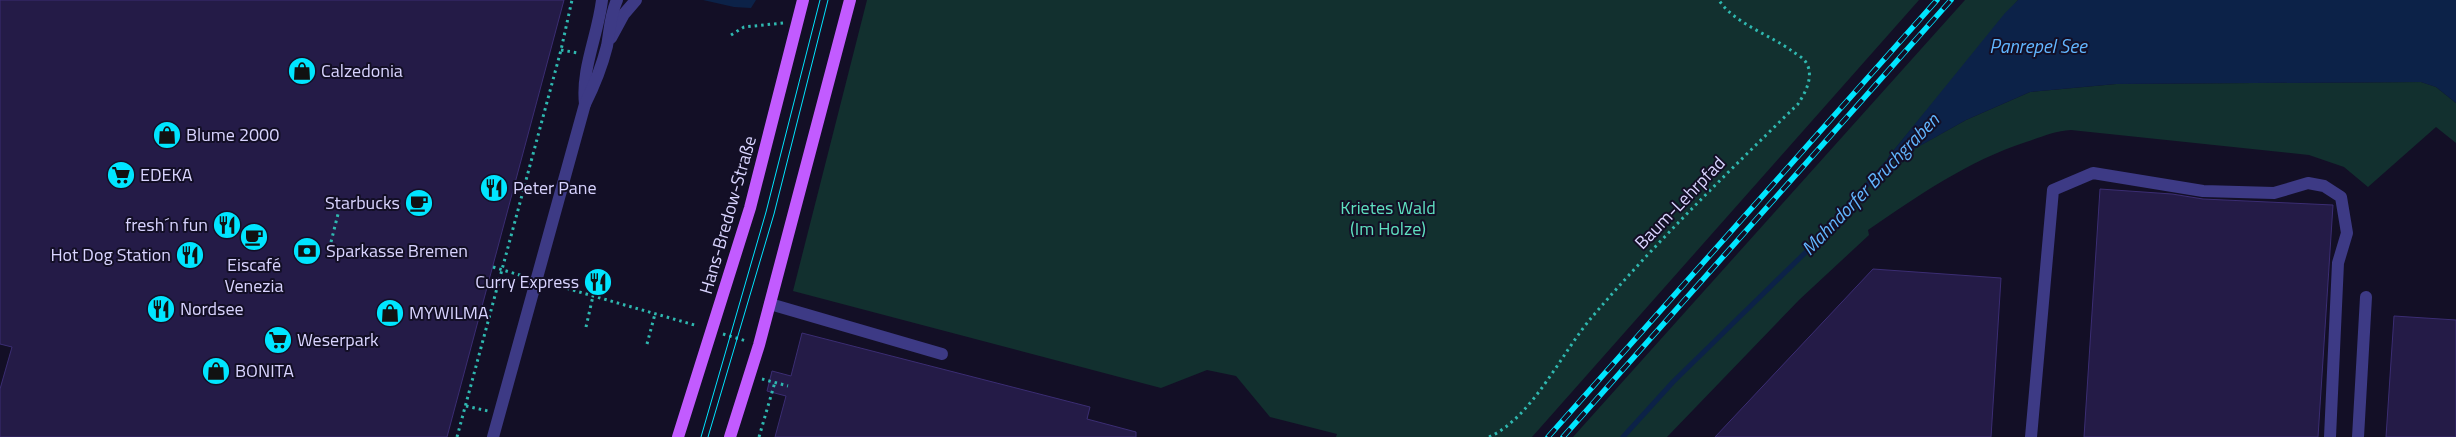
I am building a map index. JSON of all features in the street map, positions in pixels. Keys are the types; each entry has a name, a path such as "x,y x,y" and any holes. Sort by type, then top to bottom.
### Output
{"main road":[{"name":"Hans-Bredow-Straße","path":"678,437 713,331 750,208 803,0"},
{"path":"730,437 759,345 850,0"}],"lane":[{"path":"584,104 583,86 600,21 602,0"},
{"path":"493,437 584,104 595,85 607,44 609,27 618,0"},
{"path":"607,44 624,14 636,0"},
{"path":"2031,437 2053,190 2092,173 2203,191 2274,193 2308,183 2324,186 2341,197 2347,233 2338,264 2330,437"},
{"path":"2358,437 2366,297"},
{"path":"770,304 942,354"}],"path":[{"path":"457,437 561,50 572,0"},
{"name":"Baum-Lehrpfad","path":"1489,437 1505,430 1566,355 1590,319 1703,196 1798,104 1807,92 1809,74 1805,61 1787,47 1754,30 1719,1"},
{"path":"730,35 744,27 798,21"},
{"path":"331,242 340,206"},
{"path":"493,267 759,345"},
{"path":"586,326 594,296"},
{"path":"647,344 655,314"},
{"path":"762,379 788,386"},
{"path":"759,437 775,382"}],"green space":[{"name":"Krietes Wald (Im Holze)","path":"867,0 1919,0 1532,437 1336,437 1337,434 1270,417 1236,376 1207,370 1161,388 793,291"},
{"path":"1965,0 2018,0 1889,156 1885,165 1966,120 2030,92 2116,84 2421,82 2436,87 2456,103 2456,143 2436,127 2368,187 2344,167 2309,155 2071,130 2043,136 2005,150 1964,169 1925,192 1868,230 1869,235 1799,300 1667,437 1573,437"}],"water":[{"path":"703,0 756,0 751,8 734,7"},
{"name":"Panrepel See","path":"2018,0 2456,0 2456,103 2436,87 2421,82 2116,84 2030,92 1966,120 1884,166 1889,156 2005,13"}],"building":[{"name":"Weserpark","path":"0,0 564,0 447,437 0,437 0,389 12,347 0,344"},
{"path":"2100,189 2172,194 2203,199 2333,205 2318,437 2084,437"},
{"path":"1873,269 2001,278 1991,437 1715,437"},
{"path":"2394,316 2456,320 2456,437 2386,437"},
{"path":"802,333 1090,407 1087,419 1136,432 1136,437 775,437 786,396 767,391 772,371 791,376"}],"waterway":[{"name":"Mahndorfer Bruchgraben","path":"1623,437 1673,382 1809,249 1888,162"}],"tram line":[{"path":"701,437 766,212 820,0"},
{"path":"708,437 774,214 828,0"}],"railway":[{"path":"1548,437 1937,0"},
{"path":"1563,437 1951,0"}],"place":[{"name":"Calzedonia","path":"302,71"},
{"name":"Blume 2000","path":"167,135"},
{"name":"EDEKA","path":"121,175"},
{"name":"Peter Pane","path":"494,188"},
{"name":"Starbucks","path":"419,203"},
{"name":"fresh´n fun","path":"227,225"},
{"name":"Eiscafé Venezia","path":"254,237"},
{"name":"Sparkasse Bremen","path":"307,251"},
{"name":"Hot Dog Station","path":"190,255"},
{"name":"Curry Express","path":"598,282"},
{"name":"Nordsee","path":"161,309"},
{"name":"MYWILMA","path":"390,313"},
{"name":"Weserpark","path":"278,340"},
{"name":"BONITA","path":"216,371"}]}
